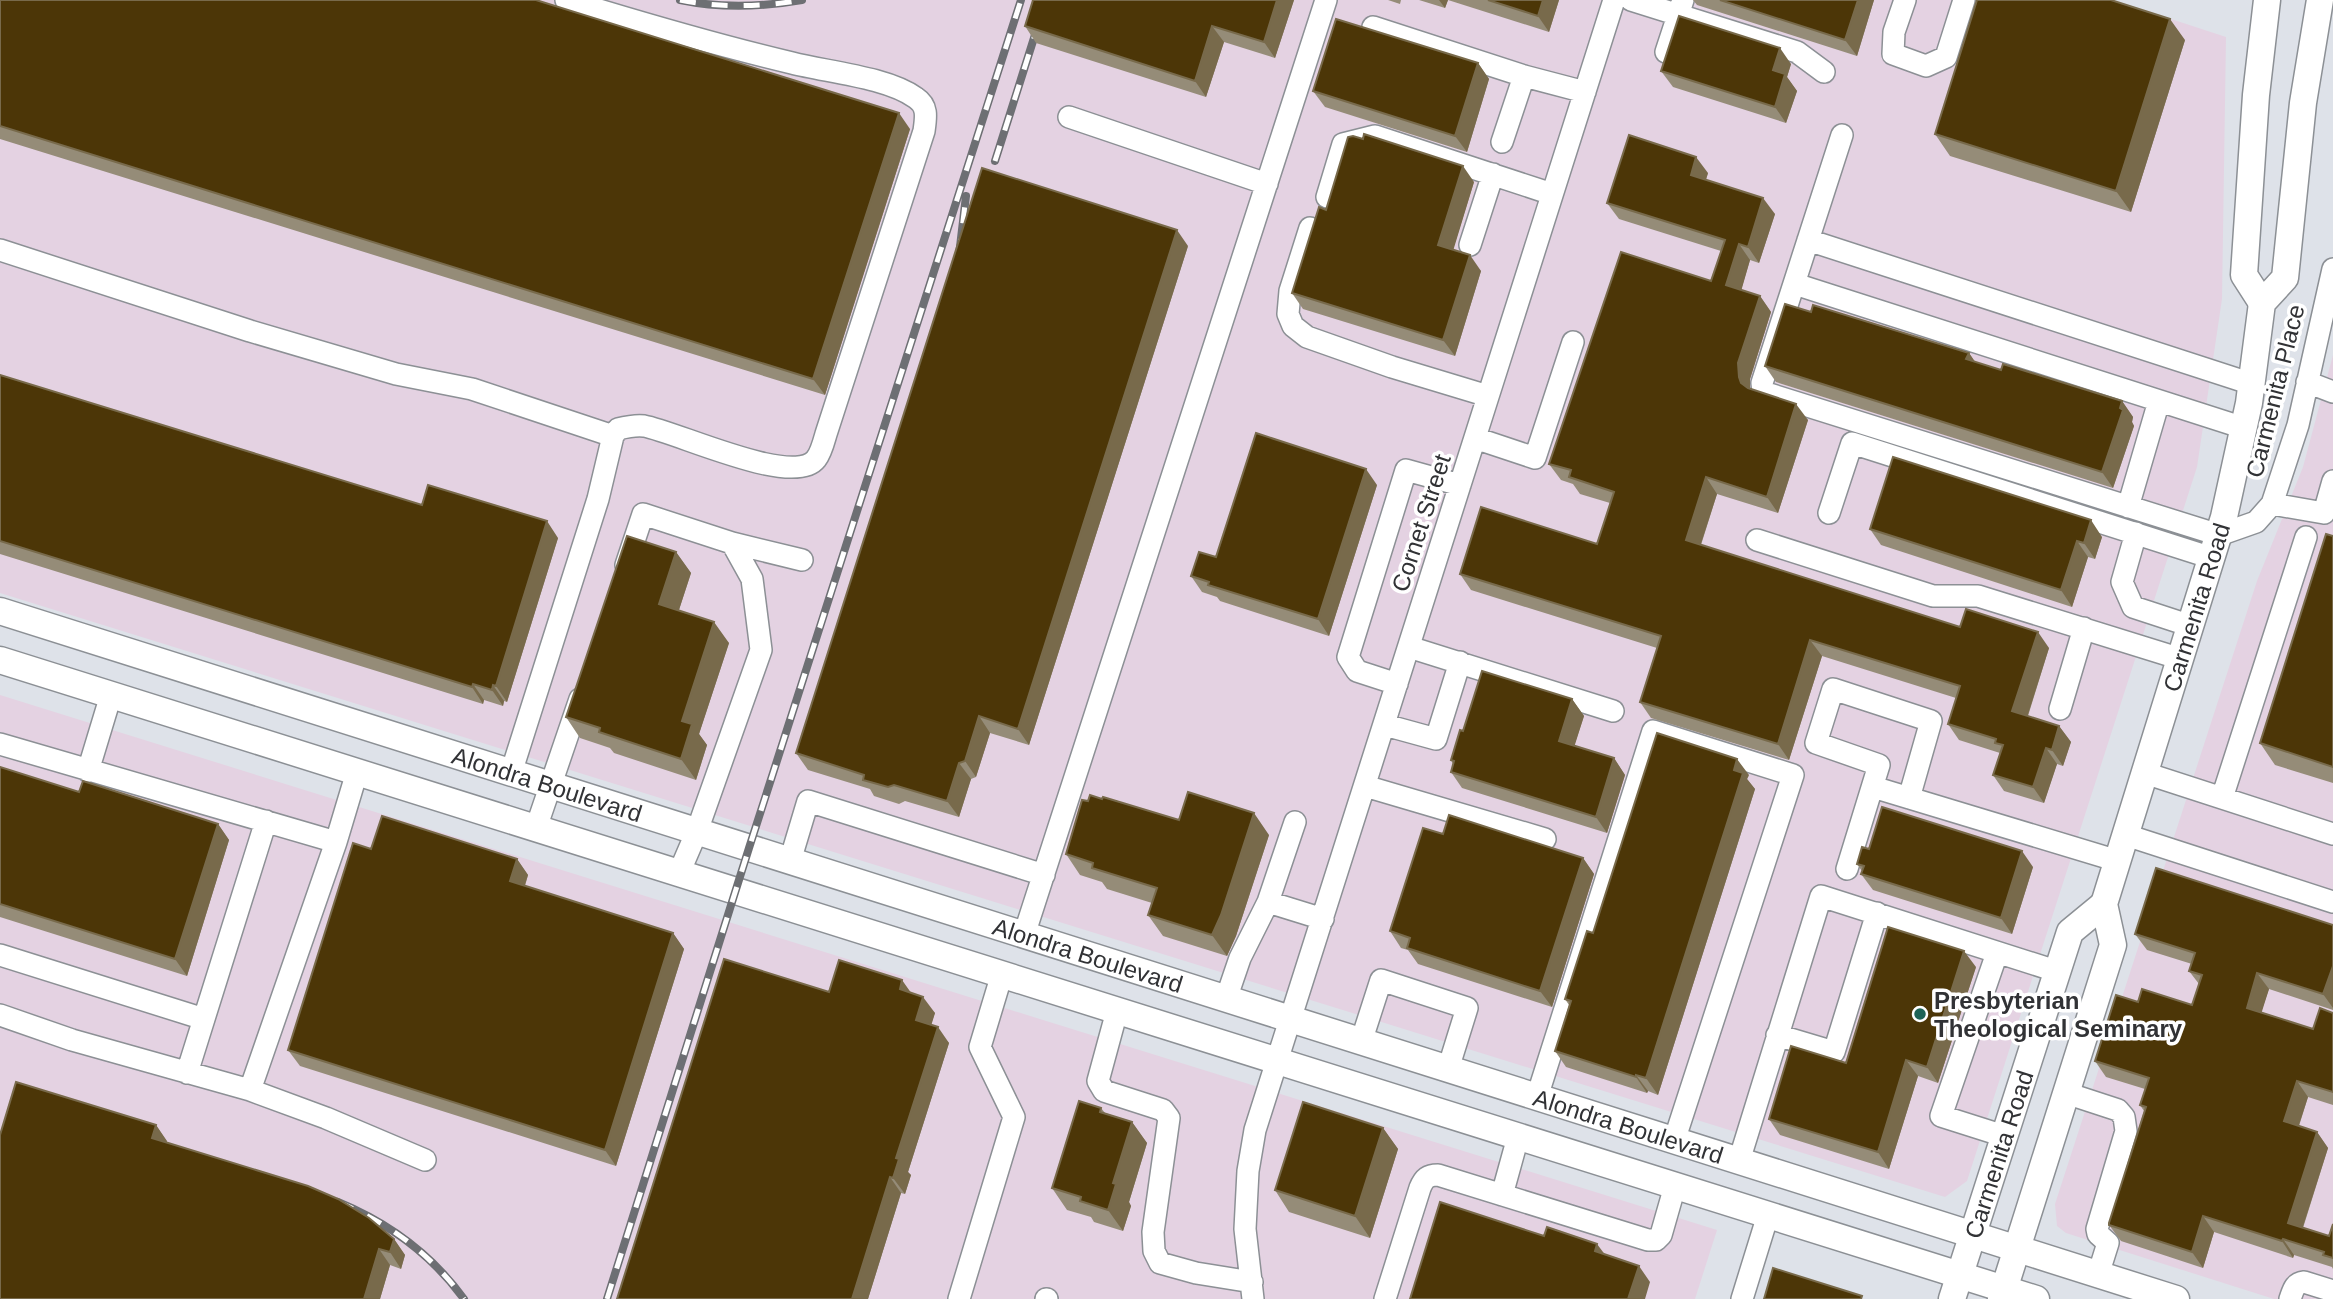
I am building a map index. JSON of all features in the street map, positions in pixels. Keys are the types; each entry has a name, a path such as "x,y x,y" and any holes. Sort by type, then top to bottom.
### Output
{"main road":[{"path":"2267,0 2256,95 2244,275 2262,303 2285,278 2303,103 2319,6"},
{"name":"Carmenita Road","path":"2003,1294 2113,945 2104,904 2215,547 2245,428 2262,303"},
{"name":"Alondra Boulevard","path":"0,611 2176,1299"},
{"name":"Alondra Boulevard","path":"0,660 1768,1215 1956,1287 2036,1299"},
{"path":"495,816 511,773"},
{"name":"Carmenita Road","path":"1956,1287 2070,932 2104,904"}],"street":[{"path":"511,773 618,429 643,426 751,462 790,468 807,466 816,460 827,434 924,131 926,115 924,104 913,96 872,81 793,64 566,0"},
{"path":"1024,935 1326,0"},
{"name":"Cornet Street","path":"1252,1290 1245,1229 1248,1171 1255,1130 1614,0"},
{"path":"1631,0 1680,8 1797,52 1824,72"},
{"path":"1905,0 1894,32 1893,54 1926,66 1946,57 1964,0"},
{"path":"1666,52 1680,8"},
{"path":"1373,27 1524,76 1584,92"},
{"path":"1502,142 1524,76"},
{"path":"1069,117 1267,184"},
{"path":"1842,135 1762,383 1765,393 2128,507 2215,547"},
{"path":"1327,197 1343,144 1375,136 1552,194"},
{"path":"1470,245 1493,174"},
{"path":"1310,228 1290,291 1288,314 1293,326 1307,337 1392,367 1488,396"},
{"path":"1808,240 2252,384"},
{"path":"0,250 250,331 396,374 472,389 612,444"},
{"name":"Carmenita Place","path":"2215,547 2256,522 2272,504 2298,425 2333,269"},
{"path":"1794,284 2245,428"},
{"path":"1475,438 1535,458 1573,342"},
{"path":"2307,382 2333,392"},
{"path":"2128,507 2159,401"},
{"path":"1829,513 1852,443 2136,533 2215,547"},
{"path":"1397,684 1357,671 1348,657 1402,482 1406,470 1460,485"},
{"path":"2272,504 2329,514 2333,481"},
{"path":"621,579 643,514 732,543 802,560"},
{"path":"2136,533 2122,582 2133,607 2191,626"},
{"path":"2222,798 2306,537"},
{"path":"1757,540 1933,596 1978,596 2181,659"},
{"path":"679,873 761,650 752,579 732,543"},
{"path":"2060,709 2084,628"},
{"path":"1409,647 1613,711"},
{"path":"1385,724 1436,739 1460,662"},
{"path":"536,828 586,682"},
{"path":"1847,869 1879,765 1816,743 1833,689 1931,722 1909,798"},
{"path":"88,771 111,695"},
{"path":"1537,1097 1653,731 1793,775 1674,1141"},
{"path":"0,744 335,842"},
{"path":"250,1090 357,772"},
{"path":"2145,773 2333,834"},
{"path":"1365,786 1545,839"},
{"path":"1872,787 2118,861"},
{"path":"790,861 808,801 1044,875"},
{"path":"187,1073 266,821"},
{"path":"1226,999 1240,958 1268,902 1295,822"},
{"path":"2126,835 2333,902"},
{"path":"1739,1161 1821,896 2056,971"},
{"path":"1268,902 1323,919"},
{"path":"1777,1035 1834,1052 1877,913"},
{"path":"1997,953 1941,1116 2004,1136"},
{"path":"0,955 204,1019"},
{"path":"959,1299 1014,1117 980,1047 1002,974"},
{"path":"1360,1042 1381,980 1467,1008 1448,1069"},
{"path":"1117,1011 1097,1080 1104,1091 1163,1110 1169,1118 1153,1232 1153,1251 1160,1263 1252,1290"},
{"path":"0,1015 72,1040 250,1090 326,1118 425,1160"},
{"path":"2066,1093 2118,1110 2124,1117 2126,1131 2097,1229 2098,1234 2108,1243 2098,1275"},
{"path":"1502,1195 1518,1137"},
{"path":"1385,1299 1424,1179 1431,1175 1648,1240 1656,1240 1661,1235 1675,1186"},
{"path":"1742,1299 1768,1215"},
{"path":"2290,1299 2295,1286 2304,1282 2333,1291"}],"shaded area":[{"path":"0,0 2113,0 2226,37 2222,299 2197,467 1967,1181 1945,1197 0,593"},
{"path":"2333,355 2333,1299 2274,1299 2066,1233 2057,1226 2055,1204 2257,581 2303,467"},
{"path":"0,695 1717,1230 1695,1299 0,1299"}],"building":[{"path":"0,0 536,0 899,113 813,379 0,126"},
{"path":"1033,0 1277,0 1264,42 1212,26 1195,81 1025,26"},
{"path":"1488,0 1543,0 1538,16"},
{"path":"1720,0 1858,0 1845,40"},
{"path":"1977,0 2111,0 2170,19 2116,191 1935,134"},
{"path":"1679,16 1780,48 1773,70 1785,74 1775,107 1661,71"},
{"path":"1336,19 1478,63 1455,136 1313,91"},
{"path":"1364,134 1463,166 1438,245 1470,255 1443,340 1292,293 1319,207 1326,210 1348,137 1363,139"},
{"path":"1629,135 1696,157 1691,175 1763,198 1748,247 1739,244 1726,285 1760,296 1738,363 1739,377 1741,383 1748,388 1796,404 1767,497 1706,477 1686,540 1960,627 1966,609 2038,632 2012,711 2059,726 2052,750 2046,748 2033,787 1993,775 2003,745 1995,743 1996,739 1948,724 1960,686 1810,640 1778,744 1640,702 1661,636 1460,574 1481,507 1597,544 1614,492 1569,477 1571,470 1549,464 1621,252 1711,281 1725,240 1607,203"},
{"path":"982,168 1177,230 1018,729 979,716 965,761 959,763 947,801 894,785 888,787 863,780 864,775 796,753"},
{"path":"1785,304 1811,312 1813,305 1969,353 1966,359 2001,370 2003,364 2122,401 2120,408 2123,410 2102,472 1765,366"},
{"path":"0,375 422,505 428,485 547,521 496,686 493,685 492,690 473,684 472,687 0,541"},
{"path":"1256,433 1366,469 1318,619 1208,585 1209,582 1191,576 1199,552 1216,557"},
{"path":"1893,457 2091,520 2084,543 2077,541 2061,590 1870,529"},
{"path":"2326,534 2333,536 2333,767 2260,743"},
{"path":"627,536 676,552 659,604 714,622 682,721 692,724 681,759 599,732 600,728 566,717"},
{"path":"1482,671 1572,699 1559,741 1614,758 1596,817 1451,772 1454,761 1451,760 1460,730 1463,731"},
{"path":"1657,733 1737,759 1734,770 1743,773 1646,1078 1555,1051 1571,1001 1565,999 1587,931 1593,933"},
{"path":"0,767 79,792 83,781 218,824 175,959 0,904"},
{"path":"1188,792 1254,813 1212,935 1148,915 1157,888 1092,868 1093,863 1066,854 1082,800 1088,801 1090,795 1179,820"},
{"path":"1882,807 2022,851 2001,918 1861,874 1864,866 1857,864 1862,847 1869,849"},
{"path":"1449,815 1583,858 1540,991 1407,948 1410,938 1390,931 1423,828 1443,834"},
{"path":"382,816 517,859 510,881 673,933 605,1150 288,1050 353,843 371,849"},
{"path":"2156,868 2333,925 2333,966 2323,994 2257,973 2247,1008 2313,1029 2320,1008 2333,1013 2333,1092 2297,1081 2284,1121 2317,1132 2288,1223 2329,1236 2333,1224 2333,1258 2323,1255 2324,1252 2203,1216 2192,1252 2109,1225 2146,1107 2140,1105 2149,1078 2095,1061 2116,995 2138,1002 2142,989 2192,1005 2202,975 2189,971 2195,953 2135,934"},
{"path":"1888,927 1964,951 1927,1067 1906,1060 1878,1152 1769,1119 1791,1046 1846,1063"},
{"path":"724,959 829,992 839,960 902,980 900,989 923,997 916,1020 938,1027 896,1158 899,1159 893,1178 890,1177 852,1299 617,1299"},
{"path":"16,1082 156,1125 152,1138 308,1186 338,1199 369,1218 394,1239 390,1252 379,1249 364,1299 0,1299 0,1135"},
{"path":"1079,1101 1101,1108 1100,1112 1132,1122 1113,1183 1116,1184 1108,1210 1080,1201 1081,1197 1052,1188"},
{"path":"1303,1102 1383,1128 1355,1216 1275,1190"},
{"path":"1440,1202 1544,1236 1547,1227 1597,1244 1595,1251 1639,1266 1628,1299 1410,1299"},
{"path":"1773,1268 1862,1296 1861,1299 1764,1299"}],"railway":[{"path":"680,0 741,6 802,0"},
{"path":"607,1299 1021,0"},
{"path":"995,161 1046,0"},
{"path":"959,255 966,196"},
{"path":"338,1202 375,1220 408,1242 438,1268 464,1299"}],"place":[{"name":"Presbyterian Theological Seminary","path":"1920,1014"}]}
